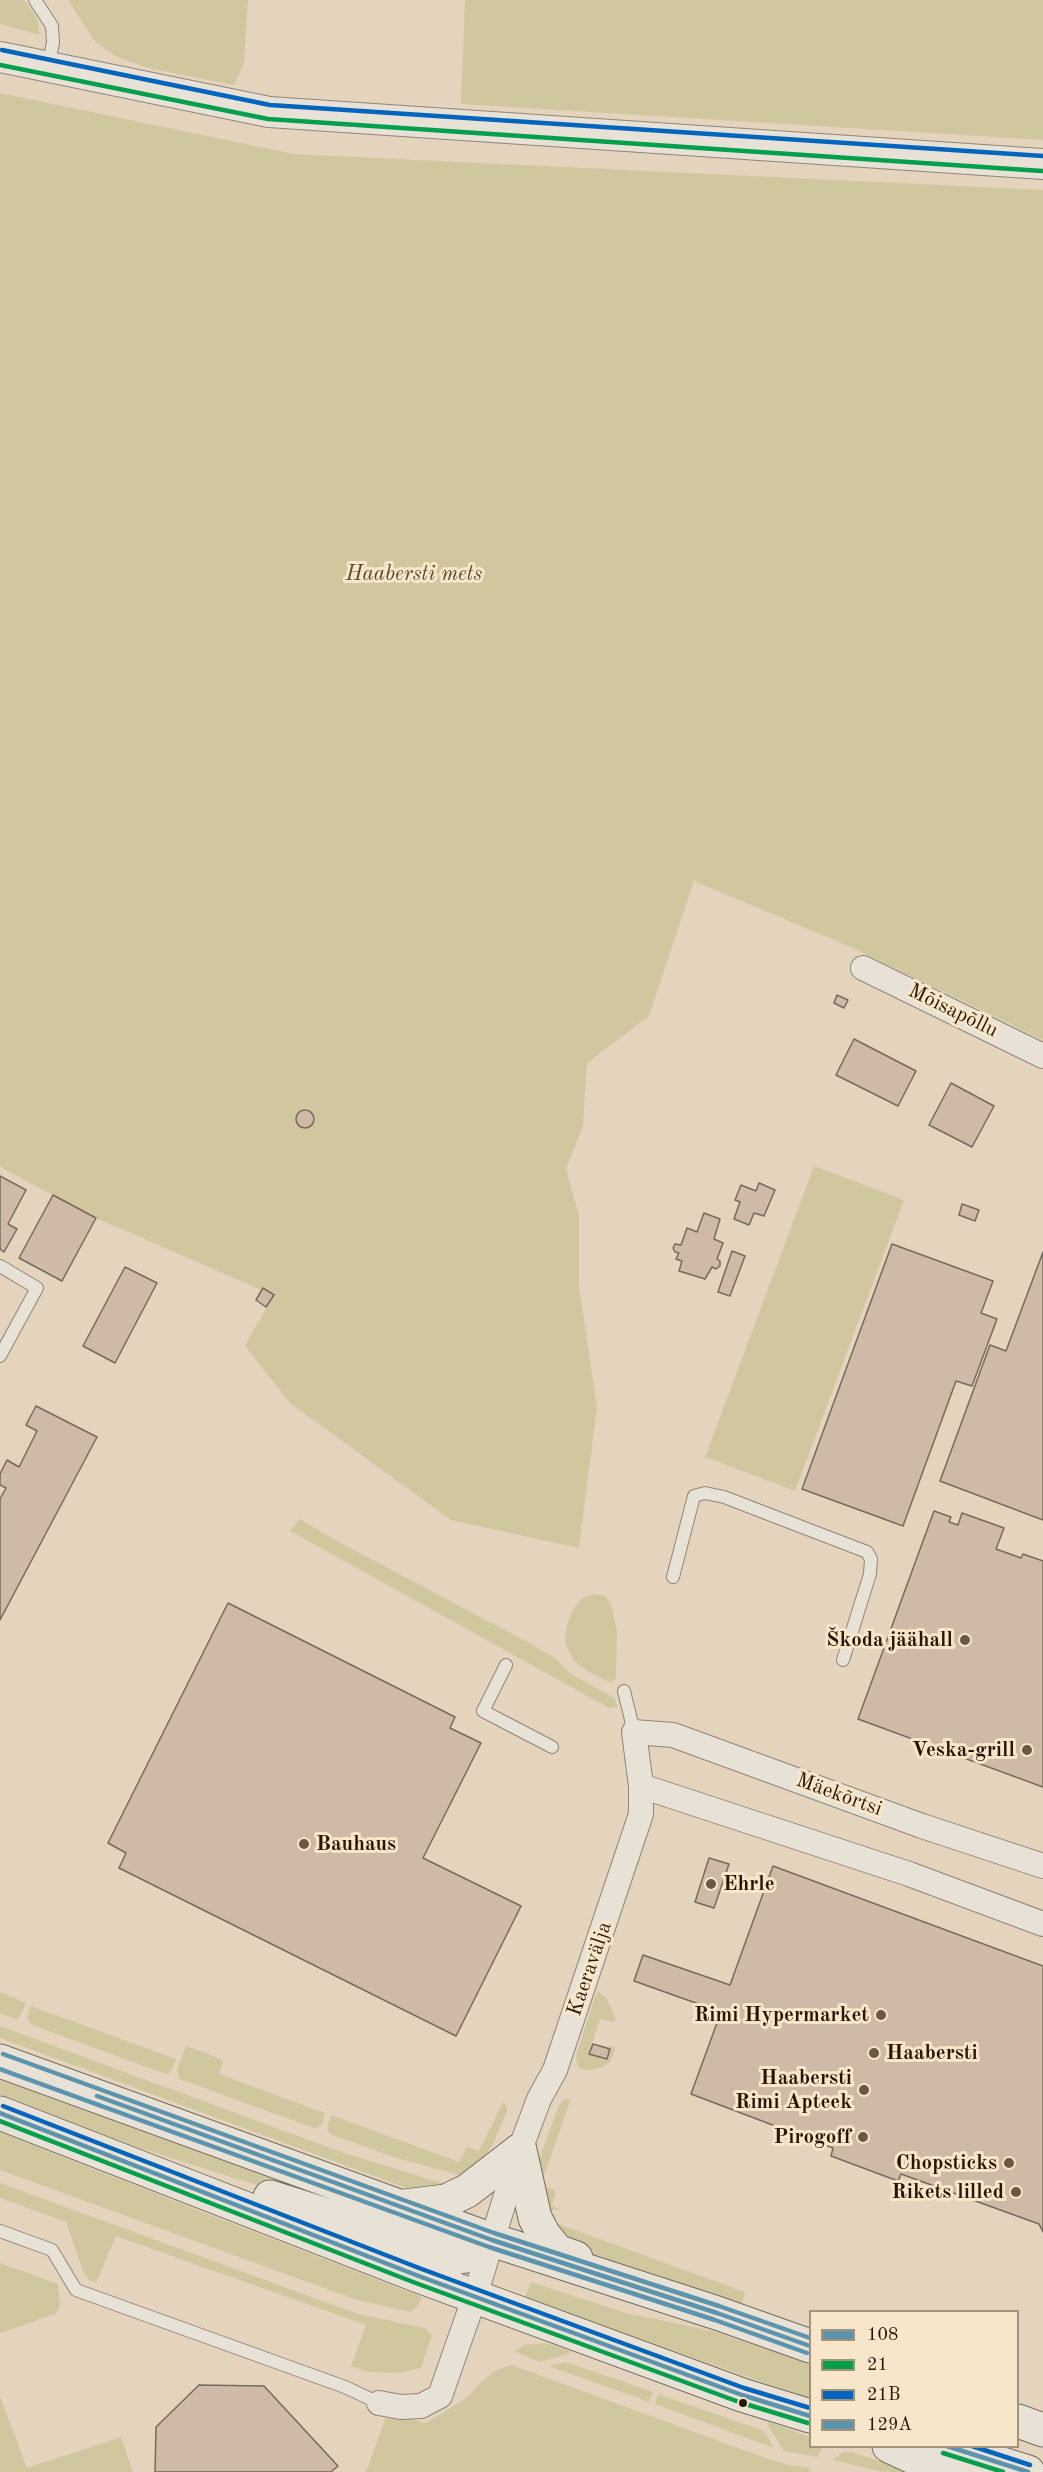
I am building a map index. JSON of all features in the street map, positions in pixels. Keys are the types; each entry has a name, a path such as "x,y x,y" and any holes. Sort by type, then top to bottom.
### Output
{"main road":[{"path":"0,2061 492,2240 717,2313 809,2346"},
{"path":"0,2113 416,2275 742,2395 809,2416"},
{"path":"400,2206 427,2205 446,2201 481,2182 520,2150 535,2218 544,2235 557,2251 591,2263 605,2276"},
{"path":"131,2165 277,2199 460,2257 480,2254 492,2240"},
{"path":"1019,2422 1043,2430"},
{"path":"893,2448 955,2472"},
{"path":"951,2448 1028,2472"}],"street":[{"path":"0,57 269,112 1043,164"},
{"name":"Mõisapõllu","path":"863,968 1043,1056"},
{"name":"Kaeravälja","path":"379,2403 401,2408 421,2406 440,2396 475,2296 520,2150 539,2098 555,2070 641,1814 641,1786 634,1732"},
{"name":"Mäekõrtsi","path":"634,1732 673,1735 922,1826 1043,1866"},
{"path":"641,1786 909,1875 1043,1924"}],"lane":[{"path":"35,0 51,26 52,43 48,66"},
{"path":"0,1266 37,1288 0,1356"},
{"path":"673,1576 694,1496 705,1493 723,1497 867,1552 871,1559 870,1574 843,1660"},
{"path":"506,1665 483,1711 552,1747"},
{"name":"Kaeravälja","path":"624,1691 634,1732"},
{"path":"0,2231 52,2250 76,2290 345,2387 379,2403"}],"green space":[{"path":"0,0 24,0 36,16 40,35 0,24"},
{"path":"68,0 248,0 244,63 234,85 148,68 115,56 94,40"},
{"path":"465,0 1043,0 1043,140 461,104"},
{"name":"Haabersti mets","path":"0,93 294,154 1043,190 1043,1040 851,947 694,881 649,1016 587,1063 583,1126 566,1169 579,1216 579,1286 597,1407 579,1548 451,1520 290,1403 245,1346 273,1295 96,1218 0,1167"},
{"path":"814,1166 904,1200 795,1491 705,1457"},
{"path":"300,1519 555,1658 571,1674 614,1698 618,1707 609,1708 290,1531"},
{"path":"593,1594 605,1596 611,1604 617,1631 616,1679 610,1682 589,1672 574,1661 565,1643 567,1625 573,1609 583,1598"},
{"path":"0,1992 26,2003 19,2018 0,2013"},
{"path":"599,1992 607,1999 616,2020 613,2022 600,2019 589,2053 606,2059 610,2050 607,2049 608,2046 614,2047 615,2051 610,2062 604,2066 583,2070 578,2066 576,2056 596,1994"},
{"path":"31,2006 176,2059 171,2071 168,2074 163,2073 32,2025 27,2018"},
{"path":"0,2026 344,2153 455,2187 417,2192 0,2038"},
{"path":"186,2046 221,2059 223,2063 219,2074 325,2113 322,2125 314,2128 179,2079 177,2070"},
{"path":"0,2079 32,2088 358,2209 357,2217 133,2146 0,2094"},
{"path":"565,2099 571,2099 541,2184 554,2190 556,2194 552,2206 561,2209 540,2211 538,2162 559,2105"},
{"path":"503,2102 507,2106 507,2111 493,2144 483,2159 460,2175 393,2157 330,2134 327,2129 331,2115 459,2162 467,2147 479,2151"},
{"path":"0,2132 422,2297 417,2307 411,2312 357,2300 0,2170"},
{"path":"0,2183 358,2314 425,2328 432,2335 421,2368 397,2373 368,2372 351,2366 366,2325 116,2236 96,2283 89,2280 84,2274 66,2222 0,2198"},
{"path":"553,2222 745,2292 742,2304 572,2249"},
{"path":"0,2263 58,2284 60,2307 55,2314 0,2333"},
{"path":"531,2282 626,2313 712,2331 809,2364 809,2399 539,2303 525,2296"},
{"path":"542,2343 570,2351 569,2354 539,2362 514,2351 524,2345"},
{"path":"566,2362 653,2392 649,2402 549,2366"},
{"path":"511,2365 763,2457 789,2465 811,2468 809,2472 366,2472 387,2414 426,2423 467,2398 495,2371"},
{"path":"658,2394 764,2431 774,2448 655,2404"},
{"path":"0,2396 27,2468 121,2437 133,2472 0,2472"},
{"path":"769,2422 809,2437 809,2448 822,2448 817,2457 784,2451 767,2424"},
{"path":"843,2452 851,2452 913,2472 882,2472 833,2460"}],"building":[{"path":"837,995 848,1000 844,1008 834,1003"},
{"path":"854,1039 916,1071 898,1106 836,1075"},
{"path":"951,1083 994,1106 972,1147 929,1125"},
{"path":"305,1110 313,1115 314,1119 309,1127 305,1128 297,1123 296,1119 301,1111"},
{"path":"0,1176 26,1190 8,1224 17,1229 4,1252 0,1249"},
{"path":"759,1183 775,1190 764,1216 754,1213 749,1225 734,1219 740,1202 735,1200 741,1185 756,1191"},
{"path":"53,1195 96,1218 62,1281 19,1258"},
{"path":"962,1204 979,1210 975,1221 959,1215"},
{"path":"704,1213 720,1219 714,1239 723,1243 717,1259 720,1261 720,1266 716,1269 712,1267 705,1279 679,1271 682,1261 676,1259 679,1253 673,1248 675,1244 681,1245 687,1228 697,1232"},
{"path":"892,1244 993,1281 981,1313 997,1319 972,1386 956,1381 903,1526 802,1489"},
{"path":"732,1251 745,1256 730,1296 718,1292"},
{"path":"1043,1252 1043,1520 940,1481 990,1345 1006,1351"},
{"path":"125,1267 157,1283 115,1363 83,1346"},
{"path":"263,1288 274,1295 266,1307 256,1300"},
{"path":"36,1406 97,1437 0,1620 0,1499 6,1488 0,1485 0,1474 7,1460 19,1467 37,1431 26,1425"},
{"name":"Škoda jäähall","path":"934,1511 951,1517 949,1522 958,1525 962,1513 1004,1528 996,1549 1021,1558 1023,1554 1043,1561 1043,1787 858,1719"},
{"path":"228,1603 455,1717 450,1728 481,1743 423,1858 521,1906 456,2036 119,1868 126,1853 108,1843"},
{"name":"Ehrle","path":"709,1858 729,1864 714,1908 695,1902"},
{"name":"Haabersti","path":"773,1866 1043,1966 1043,2232 1039,2224 901,2174 898,2181 831,2156 833,2148 691,2094 721,2012 634,1981 643,1955 730,1985"},
{"path":"593,2044 610,2049 607,2059 589,2054"},
{"path":"199,2385 264,2386 338,2466 331,2472 155,2472 156,2427"}],"transit line":[{"name":"21B","path":"2,50 270,105 1043,156"},
{"name":"21","path":"0,65 268,119 1042,171"},
{"path":"3,2054 494,2233 809,2338"},
{"name":"129A","path":"0,2069 489,2247 715,2320 807,2353"},
{"name":"108","path":"97,2096 492,2240 717,2313 809,2346"},
{"name":"21B","path":"3,2106 419,2268 744,2388 809,2408"},
{"name":"108","path":"0,2113 416,2275 742,2395 809,2416"},
{"name":"21","path":"0,2121 413,2282 739,2402 808,2423"},
{"name":"108","path":"953,2448 1028,2472"},
{"name":"21B","path":"978,2448 1030,2465"},
{"name":"21","path":"943,2453 1003,2472"}],"place":[{"name":"Škoda jäähall","path":"965,1640"},
{"name":"Veska-grill","path":"1027,1750"},
{"name":"Bauhaus","path":"304,1844"},
{"name":"Ehrle","path":"711,1884"},
{"name":"Rimi Hypermarket","path":"881,2015"},
{"name":"Haabersti","path":"874,2053"},
{"name":"Haabersti Rimi Apteek","path":"864,2090"},
{"name":"Pirogoff","path":"863,2137"},
{"name":"Chopsticks","path":"1009,2163"},
{"name":"Rikets lilled","path":"1016,2192"}]}
